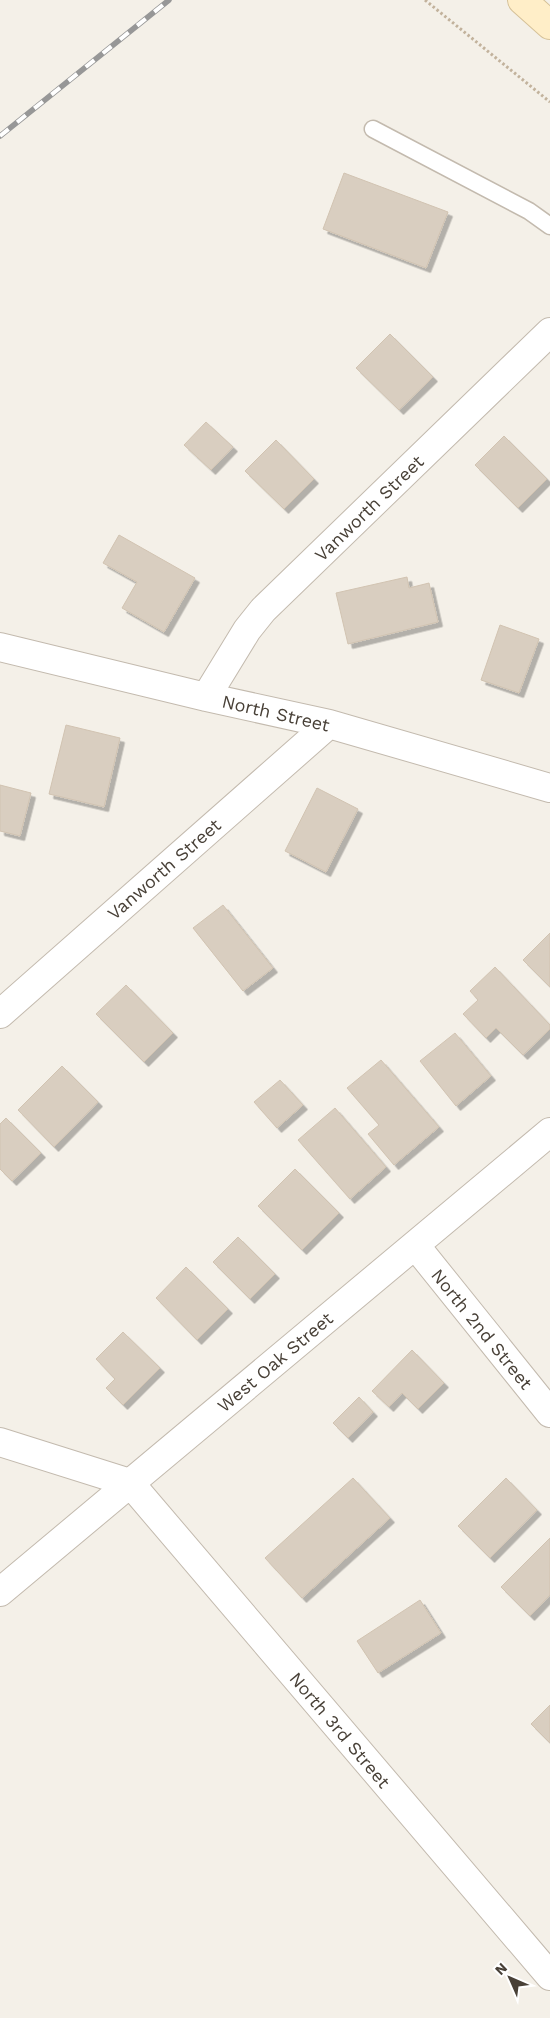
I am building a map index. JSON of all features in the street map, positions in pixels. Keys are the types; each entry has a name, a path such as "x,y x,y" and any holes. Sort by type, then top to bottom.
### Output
{"main road":[{"path":"522,0 550,25"}],"street":[{"name":"Vanworth Street","path":"206,697 247,630 263,610 550,332"},
{"name":"North Street","path":"0,647 206,697 328,724 550,788"},
{"name":"Vanworth Street","path":"0,1014 328,724"},
{"name":"West Oak Street","path":"0,1592 550,1132"},
{"name":"North 2nd Street","path":"415,1245 550,1413"},
{"path":"0,1442 130,1483"},
{"name":"North 3rd Street","path":"130,1483 550,1976"}],"lane":[{"path":"373,129 529,211 550,226"}],"path":[{"path":"425,0 550,102"}],"building":[{"path":"344,173 448,212 426,268 323,229"},
{"path":"390,334 433,377 399,410 356,368"},
{"path":"206,422 233,447 211,470 184,445"},
{"path":"504,436 547,479 518,508 475,465"},
{"path":"276,440 314,479 284,509 245,471"},
{"path":"119,535 195,578 164,632 122,608 137,582 103,563"},
{"path":"407,577 409,588 429,583 438,622 348,644 336,593"},
{"path":"500,625 539,639 519,693 481,680"},
{"path":"66,725 120,738 104,807 49,794"},
{"path":"0,785 31,793 20,836 0,831"},
{"path":"317,788 358,809 326,872 285,851"},
{"path":"223,905 273,968 243,991 193,928"},
{"path":"550,933 550,987 523,960"},
{"path":"495,967 550,1025 550,1029 523,1055 496,1028 486,1038 463,1014 478,1000 470,991"},
{"path":"126,985 173,1033 144,1062 96,1014"},
{"path":"455,1033 491,1076 456,1106 420,1061"},
{"path":"381,1060 439,1127 394,1165 368,1134 379,1125 347,1088"},
{"path":"62,1066 98,1102 54,1147 18,1110"},
{"path":"280,1080 303,1105 277,1128 254,1102"},
{"path":"335,1108 386,1167 350,1199 298,1140"},
{"path":"6,1118 41,1153 12,1181 0,1169 0,1124"},
{"path":"295,1169 339,1213 302,1250 258,1206"},
{"path":"238,1237 275,1274 250,1299 213,1262"},
{"path":"186,1267 228,1309 197,1340 156,1298"},
{"path":"123,1332 160,1368 123,1405 106,1388 115,1379 96,1359"},
{"path":"412,1350 444,1383 418,1409 402,1393 389,1407 372,1391"},
{"path":"359,1397 373,1412 348,1438 333,1423"},
{"path":"353,1478 390,1518 302,1598 265,1558"},
{"path":"506,1478 537,1510 490,1558 458,1526"},
{"path":"550,1538 550,1595 530,1616 501,1587"},
{"path":"420,1600 441,1633 378,1673 357,1641"},
{"path":"550,1705 550,1743 531,1724"}],"railway":[{"path":"0,136 169,0"}]}
